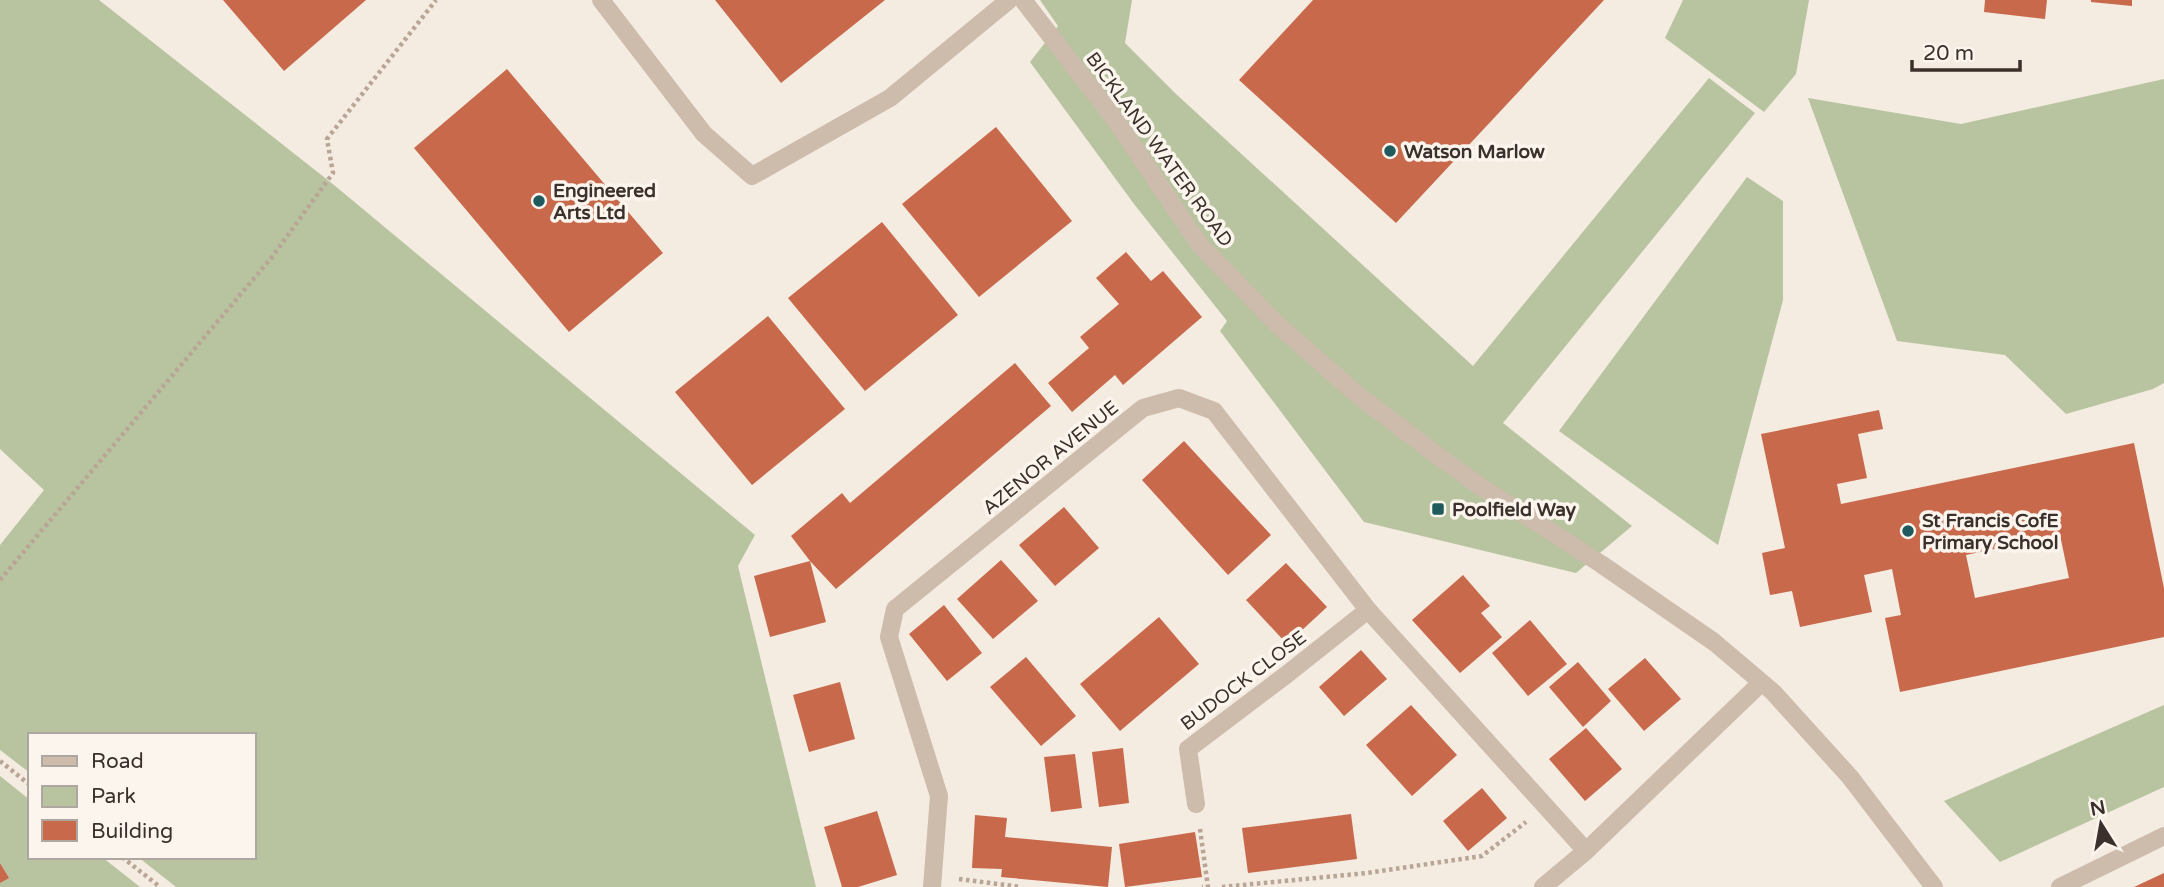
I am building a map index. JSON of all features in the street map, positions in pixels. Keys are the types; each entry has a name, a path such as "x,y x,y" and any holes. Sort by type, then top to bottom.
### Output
{"street":[{"path":"601,0 704,134 752,176 890,98 1009,0"},
{"name":"BICKLAND WATER ROAD","path":"1023,0 1114,118 1200,245 1278,325 1359,396 1446,462 1714,642 1773,692 1850,777 1934,887"},
{"name":"AZENOR AVENUE","path":"933,882 939,796 889,637 895,610 1143,408 1179,398 1214,411 1368,610 1544,808 1586,851"},
{"name":"BUDOCK CLOSE","path":"1196,804 1188,749 1368,610"},
{"path":"1543,887 1586,851 1761,683"},
{"path":"2060,887 2164,836"}],"path":[{"path":"0,580 272,257 333,173 327,139 436,0"},
{"path":"0,761 28,783"},
{"path":"1196,804 1205,887"},
{"path":"1222,887 1367,873 1482,856 1544,808"},
{"path":"125,859 160,887"},
{"path":"933,882 1021,887"}],"green space":[{"path":"0,0 99,0 334,185 755,535 738,566 816,887 176,887 141,859 256,859 256,733 28,733 28,771 0,750 0,545 44,490 0,449"},
{"path":"1040,0 1132,0 1125,43 1176,94 1473,366 1709,78 1755,113 1503,423 1632,526 1576,573 1364,522 1220,331 1227,321 1134,204 1030,62 1058,26"},
{"path":"1683,0 1809,0 1796,74 1764,112 1665,38"},
{"path":"2164,79 2164,383 2153,389 2066,414 2005,355 1897,341 1808,98 1961,124"},
{"path":"1747,177 1783,201 1783,300 1718,545 1559,431"},
{"path":"2164,705 2164,787 2000,862 1944,801"},
{"path":"0,776 28,798 28,859 105,859 140,887 0,887 0,883 8,877 0,863"}],"building":[{"path":"223,0 366,0 284,71"},
{"path":"715,0 885,0 781,83"},
{"name":"Watson Marlow","path":"1313,0 1604,0 1396,223 1239,80"},
{"path":"1985,0 2047,0 2045,19 1984,12"},
{"path":"2132,0 2132,6 2091,2"},
{"name":"Engineered Arts Ltd","path":"507,69 663,253 569,332 414,148"},
{"path":"996,127 1072,221 979,297 902,204"},
{"path":"882,222 958,315 865,391 788,298"},
{"path":"1126,252 1151,281 1163,271 1202,317 1123,385 1115,375 1072,412 1048,383 1089,348 1080,337 1119,304 1096,278"},
{"path":"768,316 845,409 752,485 675,392"},
{"path":"1015,363 1051,406 836,589 791,536 842,493 850,503"},
{"path":"1879,410 1883,429 1858,434 1867,478 1837,484 1841,504 2134,443 2164,588 2164,637 1900,692 1885,618 1901,615 1892,569 1864,575 1872,612 1800,627 1792,591 1770,595 1762,553 1785,548 1761,434","holes":["2060,535 2069,578 1975,598 1966,555"]},
{"path":"1184,441 1271,535 1228,575 1142,480"},
{"path":"1064,507 1099,548 1055,586 1019,545"},
{"path":"1001,560 1038,601 993,639 957,599"},
{"path":"810,561 826,622 770,637 754,576"},
{"path":"1286,563 1327,607 1287,644 1246,600"},
{"path":"1463,575 1490,606 1481,613 1502,637 1460,673 1412,620"},
{"path":"944,605 982,653 947,681 909,634"},
{"path":"1159,617 1199,664 1120,731 1080,684"},
{"path":"1530,620 1567,664 1528,696 1492,653"},
{"path":"1361,650 1387,679 1344,716 1319,687"},
{"path":"1026,657 1076,716 1041,746 990,687"},
{"path":"1645,658 1681,699 1644,731 1608,689"},
{"path":"1578,662 1611,701 1583,727 1549,687"},
{"path":"840,682 855,739 809,752 793,695"},
{"path":"1411,705 1457,755 1412,796 1366,745"},
{"path":"1586,728 1622,769 1585,801 1549,759"},
{"path":"1123,748 1129,803 1099,807 1092,752"},
{"path":"1075,754 1082,808 1051,812 1044,757"},
{"path":"1482,788 1507,818 1468,851 1443,821"},
{"path":"877,811 897,875 858,887 842,887 824,827"},
{"path":"1351,814 1357,859 1248,873 1242,828"},
{"path":"975,815 1007,818 1005,837 1112,847 1108,887 1001,877 1002,869 972,868"},
{"path":"1195,832 1202,877 1125,887 1119,844"},
{"path":"0,863 9,878 0,883"},
{"path":"2164,873 2164,887 2134,887"}],"place":[{"name":"Watson Marlow","path":"1390,151"},
{"name":"Engineered Arts Ltd","path":"539,201"},
{"name":"Poolfield Way","path":"1438,509"},
{"name":"St Francis CofE Primary School","path":"1908,531"}]}
